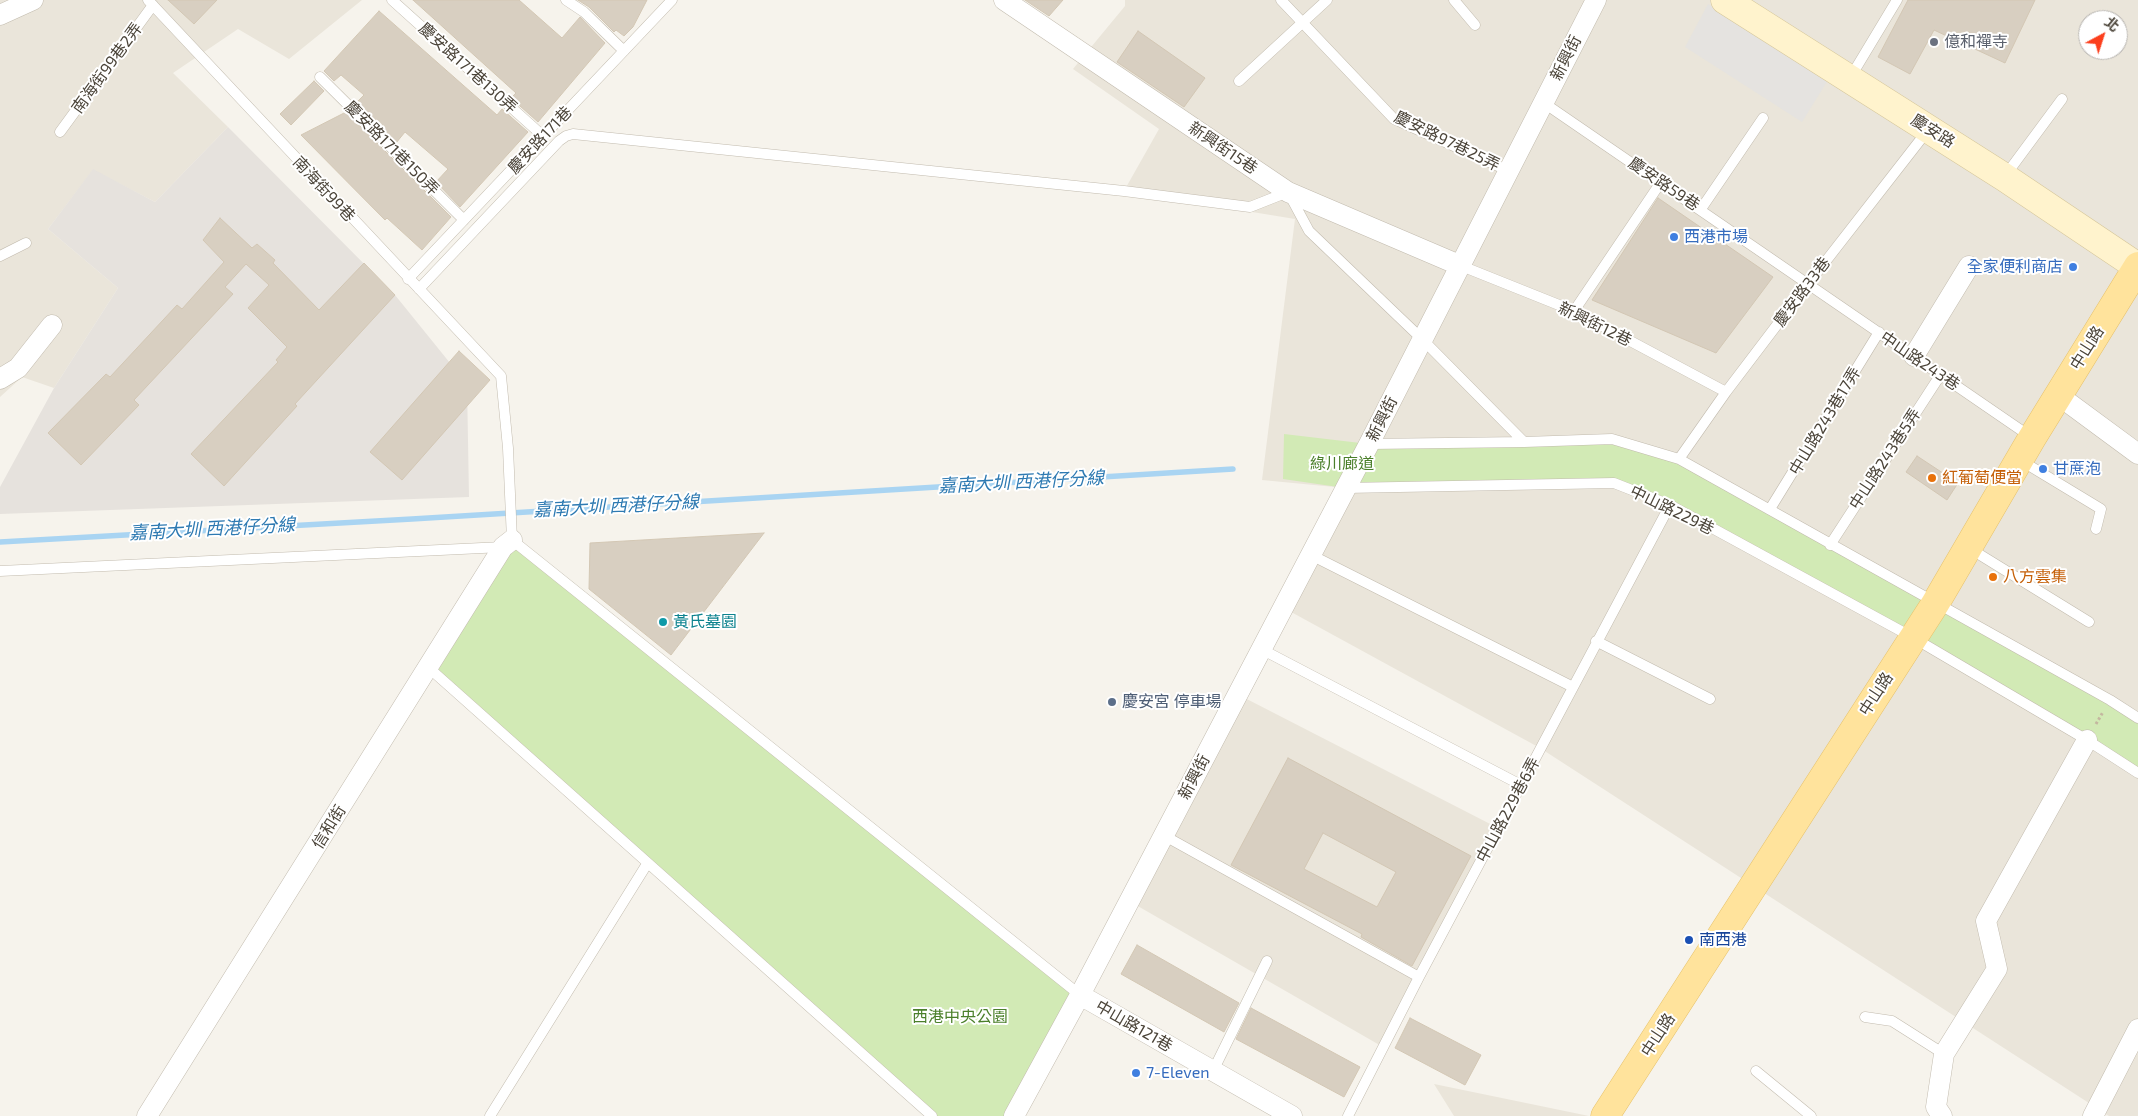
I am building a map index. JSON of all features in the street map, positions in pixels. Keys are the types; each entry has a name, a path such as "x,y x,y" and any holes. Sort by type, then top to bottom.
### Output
{"main road":[{"name":"慶安路","path":"1725,0 2004,177 2138,267"},
{"name":"中山路","path":"1605,1116 1935,604 2058,395 2138,267"}],"street":[{"path":"0,14 34,0"},
{"name":"新興街15巷","path":"1004,0 1288,192 1460,265"},
{"name":"新興街","path":"1014,1116 1080,995 1345,488 1370,444 1596,0"},
{"path":"1914,356 1969,266"},
{"path":"0,379 18,368 52,325"},
{"path":"2058,395 2138,454"},
{"name":"信和街","path":"147,1116 508,543"},
{"path":"1942,1116 1936,1107 1944,1054 1997,969 1986,921 2087,740"},
{"name":"中山路121巷","path":"1080,995 1292,1116"},
{"path":"2093,1116 2138,1029"}],"lane":[{"name":"慶安路171巷130弄","path":"392,0 543,136"},
{"path":"566,0 584,12 624,51"},
{"name":"慶安路171巷","path":"408,279 672,0"},
{"name":"慶安路97巷25弄","path":"1281,0 1394,119 1509,171"},
{"path":"1239,81 1327,0"},
{"path":"1454,0 1475,24"},
{"path":"1850,79 1897,0"},
{"name":"南海街99巷2弄","path":"60,132 151,3"},
{"name":"南海街99巷","path":"151,3 418,290 501,376 510,492 508,543"},
{"name":"慶安路171巷150弄","path":"320,77 464,220"},
{"path":"2004,177 2062,99"},
{"name":"慶安路59巷","path":"1544,103 1808,284"},
{"path":"1701,209 1763,118"},
{"name":"慶安路33巷","path":"1679,459 1726,392 1929,129"},
{"path":"418,290 558,141 573,134 1124,191 1250,207 1288,192 1309,231 1423,340 1524,442"},
{"path":"1574,311 1661,182"},
{"path":"0,256 26,243"},
{"name":"新興街12巷","path":"1460,265 1574,311 1726,392"},
{"name":"中山路243巷","path":"1808,284 1940,374 2026,449 2101,509 2096,529"},
{"name":"中山路243巷17弄","path":"1770,509 1879,332"},
{"name":"中山路243巷5弄","path":"1830,544 1940,374"},
{"path":"1370,444 1612,439 1679,459 1935,604 2110,700 2138,718"},
{"name":"中山路229巷","path":"1345,488 1614,483 1670,506 1912,638 2087,740 2138,773"},
{"name":"中山路229巷6弄","path":"1348,1116 1596,641 1670,506"},
{"path":"0,571 508,543 1080,995"},
{"path":"1968,547 2089,622"},
{"path":"1311,555 1573,687"},
{"path":"1596,641 1710,699"},
{"path":"1261,649 1521,785"},
{"path":"429,668 932,1116"},
{"path":"1163,835 1419,977"},
{"path":"490,1116 647,864"},
{"path":"1213,1071 1268,961"},
{"path":"1865,1017 1892,1022 1944,1054"},
{"path":"1756,1071 1810,1116"}],"path":[{"path":"2087,740 2110,700"}],"shaded area":[{"path":"0,0 362,0 289,59 238,29 173,73 228,127 155,202 93,170 48,229 118,288 54,388 22,377 0,397"},
{"path":"1125,0 2138,0 2138,1116 2109,1116 1540,748 1282,607 1345,488 1262,480 1295,219 1124,191 1159,129 1073,69 1125,6"},
{"path":"1708,4 1828,80 1802,122 1685,47"},
{"path":"228,127 395,295 467,384 469,497 0,514 0,487 54,388 118,288 48,229 93,169 155,202"},
{"path":"1237,694 1498,828 1383,1047 1129,901"},
{"path":"1434,1084 1589,1116 1454,1116"}],"green space":[{"name":"綠川廊道","path":"1284,434 1369,444 1612,439 1679,459 2138,718 2138,773 2087,740 1670,505 1615,483 1345,488 1283,479"},
{"name":"西港中央公園","path":"512,540 1080,995 1016,1116 933,1116 429,668"}],"building":[{"path":"168,0 217,0 194,24"},
{"path":"413,0 519,0 562,38 580,17 605,43 538,122 511,98 516,93"},
{"path":"578,0 647,0 633,27 624,36 616,30 614,32 589,7"},
{"path":"1025,0 1063,0 1049,16"},
{"path":"1908,0 2035,0 2005,63 1934,30 1910,74 1878,57"},
{"path":"379,11 497,115 502,109 528,132 460,207 436,182 448,169 405,132 396,143 356,103 364,95 341,75 334,81 324,71"},
{"path":"1138,31 1205,78 1184,107 1117,62"},
{"path":"314,81 324,91 291,125 280,114"},
{"path":"346,112 451,217 422,250 387,218 385,220 301,135"},
{"name":"西港市場","path":"1658,198 1773,277 1716,353 1592,300"},
{"path":"220,218 252,248 257,244 275,260 273,263 319,310 364,263 395,295 295,404 297,406 224,486 191,454 278,362 276,360 287,347 248,308 269,285 246,264 225,287 233,294 134,400 139,405 81,465 48,433 106,374 110,377 177,305 182,309 224,262 203,240"},
{"path":"459,351 490,380 402,480 370,452"},
{"name":"紅葡萄便當","path":"1917,456 1958,483 1947,500 1906,472"},
{"name":"黃氏墓園","path":"764,533 671,655 589,589 590,543"},
{"path":"1288,758 1471,856 1412,966 1361,937 1362,934 1231,865","holes":["1323,833 1396,872 1377,907 1304,869"]},
{"path":"1137,945 1239,1003 1224,1032 1121,974"},
{"path":"1251,1008 1360,1067 1344,1097 1236,1039"},
{"path":"1410,1018 1481,1055 1465,1085 1395,1048"}],"waterway":[{"name":"嘉南大圳 西港仔分線","path":"0,542 1233,469"}],"place":[{"name":"億和禪寺","path":"1934,42"},
{"name":"西港市場","path":"1674,237"},
{"name":"全家便利商店","path":"2073,267"},
{"name":"甘蔗泡","path":"2043,469"},
{"name":"紅葡萄便當","path":"1932,478"},
{"name":"八方雲集","path":"1993,577"},
{"name":"黃氏墓園","path":"663,622"},
{"name":"慶安宮 停車場","path":"1112,702"},
{"name":"南西港","path":"1689,940"},
{"name":"7-Eleven","path":"1136,1073"}]}
